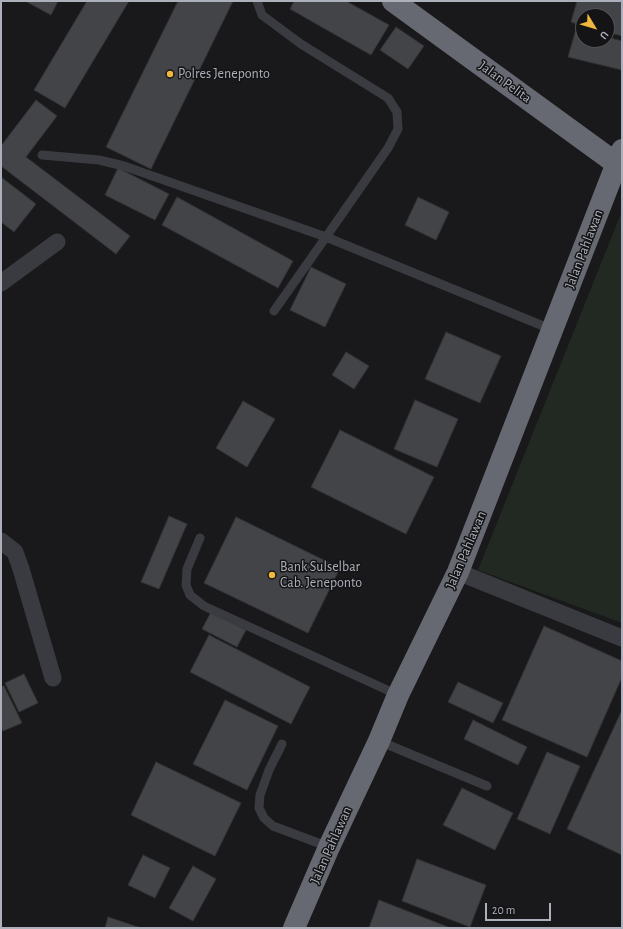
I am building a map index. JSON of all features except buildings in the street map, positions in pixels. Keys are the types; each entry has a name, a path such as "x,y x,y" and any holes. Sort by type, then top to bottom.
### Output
{"highway":[{"name":"Jalan Pelita","path":"393,1 620,157"},
{"name":"Jalan Pahlawan","path":"294,928 328,847 379,741 398,695 458,572 620,157"}],"street":[{"path":"1,283 57,242"},
{"path":"1,541 15,552 53,678"},
{"path":"458,572 622,638"}],"lane":[{"path":"257,1 262,16 301,44 388,98 397,112 398,129 388,148 274,311"},
{"path":"42,155 99,160 124,166 326,237 553,330"},
{"path":"200,538 187,570 186,585 190,595 204,606 398,695"},
{"path":"379,741 487,786"},
{"path":"282,744 269,770 260,795 259,808 264,818 273,826 328,847"}],"shaded area":[{"path":"622,211 622,623 478,570"}],"place":[{"name":"Polres Jeneponto","path":"170,74"},
{"name":"Bank Sulselbar Cab. Jeneponto","path":"272,575"}]}
